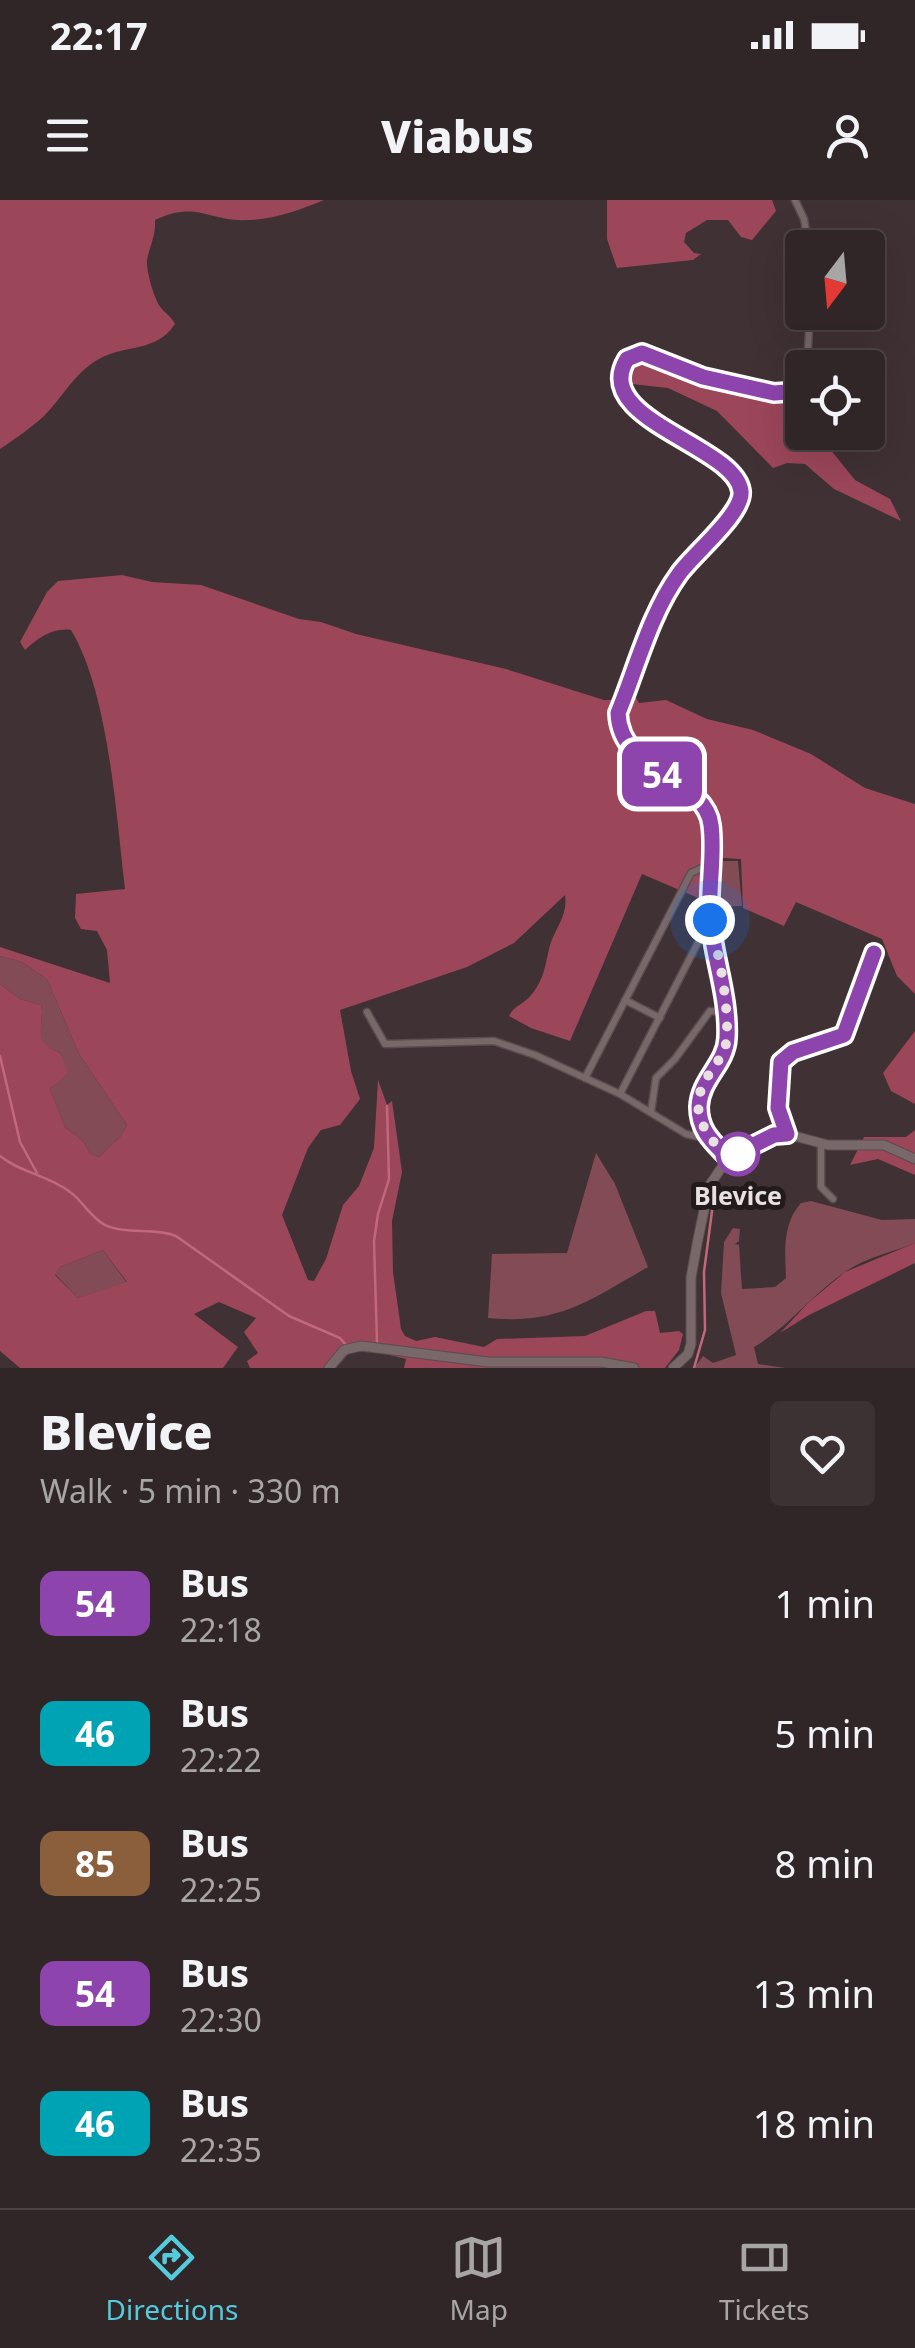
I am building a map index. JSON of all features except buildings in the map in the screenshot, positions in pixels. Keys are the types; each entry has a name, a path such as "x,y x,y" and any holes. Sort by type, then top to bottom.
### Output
{"street":[{"path":"795,200 806,230"},
{"path":"728,1158 703,1131 699,1106 704,1080 726,1045 726,1012 710,920 711,822 701,802 626,746 618,727 618,713 656,615 678,574 738,508 741,486 736,477 715,461 640,411 623,388 621,373 627,359 642,353 703,377 785,392"},
{"path":"585,1078 691,874 710,864"},
{"path":"620,1094 710,920"},
{"path":"787,1134 778,1108 781,1062 793,1052 844,1035 874,953"},
{"path":"625,1000 660,1018"},
{"path":"651,1112 656,1078 676,1059 710,1011 726,1012"},
{"path":"366,1012 386,1044 494,1041 620,1094 686,1134 710,1139"},
{"path":"673,1368 688,1354 691,1344 691,1278 709,1186 728,1158 774,1135 787,1134 821,1144 884,1145 915,1159"},
{"path":"821,1144 821,1187 833,1199"},
{"path":"329,1368 344,1350 361,1346 488,1362 600,1362 634,1368"}],"shaded area":[{"path":"0,200 324,200 257,220 182,212 155,220 148,274 158,303 175,324 159,340 109,354 91,364 44,416 0,449"},
{"path":"607,200 772,200 776,211 752,240 741,237 728,220 707,220 686,233 684,242 694,253 701,254 693,260 617,268 607,239"},
{"path":"637,360 737,392 785,394 785,450 831,450 855,480 890,499 901,521 834,489 805,464 787,463 773,468 717,411 668,388 623,383 626,367"},
{"path":"122,575 152,582 201,585 299,619 506,669 604,700 615,700 633,665 646,625 647,648 633,692 639,703 666,700 707,719 753,730 811,754 865,788 915,804 915,994 897,976 882,939 796,902 784,926 743,908 741,859 704,857 710,903 642,874 570,1041 509,1016 539,983 563,917 565,895 514,943 467,967 340,1010 360,1099 340,1125 321,1130 308,1148 282,1215 308,1280 314,1281 326,1259 343,1205 359,1186 374,1148 378,1080 387,1105 392,1101 402,1172 392,1221 393,1272 405,1336 416,1341 435,1337 484,1347 497,1339 585,1336 646,1311 655,1311 660,1333 683,1334 679,1350 665,1368 404,1368 406,1359 351,1351 336,1368 250,1368 247,1361 258,1353 244,1332 256,1318 219,1302 194,1314 238,1347 223,1368 20,1368 0,1351 0,984 20,999 41,1005 43,1042 61,1054 68,1073 50,1089 65,1127 99,1157 127,1125 79,1054 47,979 22,962 0,956 0,947 110,983 107,950 97,931 81,929 75,918 76,894 125,889 109,755 84,656 71,630 46,634 25,650 20,642 47,592 58,581","holes":["103,1250 127,1282 78,1298 55,1275 60,1267"]},
{"path":"711,861 738,861 742,906 715,907"},
{"path":"0,956 22,962 47,979 79,1054 127,1125 99,1157 65,1127 50,1089 67,1073 61,1054 43,1042 41,1005 20,999 0,984"},
{"path":"915,1031 915,1104 891,1091 883,1073"},
{"path":"915,1130 915,1175 878,1159 850,1165 864,1137 906,1137"},
{"path":"596,1153 615,1184 648,1267 555,1314 488,1318 492,1254 567,1253"},
{"path":"811,1201 882,1220 915,1219 915,1243 848,1270 754,1347 758,1364 785,1368 694,1368 703,1356 713,1363 736,1355 721,1293 724,1242 733,1228 740,1229 735,1244 739,1245 742,1289 775,1287 786,1278 790,1220 801,1203"},
{"path":"915,1243 915,1263 780,1333 845,1272"},
{"path":"103,1250 127,1283 78,1298 55,1274 60,1267"}],"waterway":[{"path":"0,1056 20,1142 37,1173"},
{"path":"377,1342 374,1241 389,1179 387,1106"},
{"path":"0,1156 62,1186 105,1225 176,1236 289,1316 340,1338 346,1345"},
{"path":"694,1368 705,1330 704,1272 714,1196"}],"bus line":[{"name":"54","path":"785,392 703,377 642,353 627,359 621,373 623,388 640,411 715,461 736,477 741,486 738,508 678,574 656,615 618,713 618,727 626,746 701,802 711,822 710,920 727,1035 720,1059 704,1080 699,1106 703,1131 728,1158 774,1135 787,1134 778,1108 781,1062 793,1052 844,1035 874,953"}],"place":[{"name":"Blevice","path":"738,1154"}],"route":[{"path":"710,920 727,1035 720,1059 704,1080 699,1106 703,1131 728,1158 738,1154"}]}
